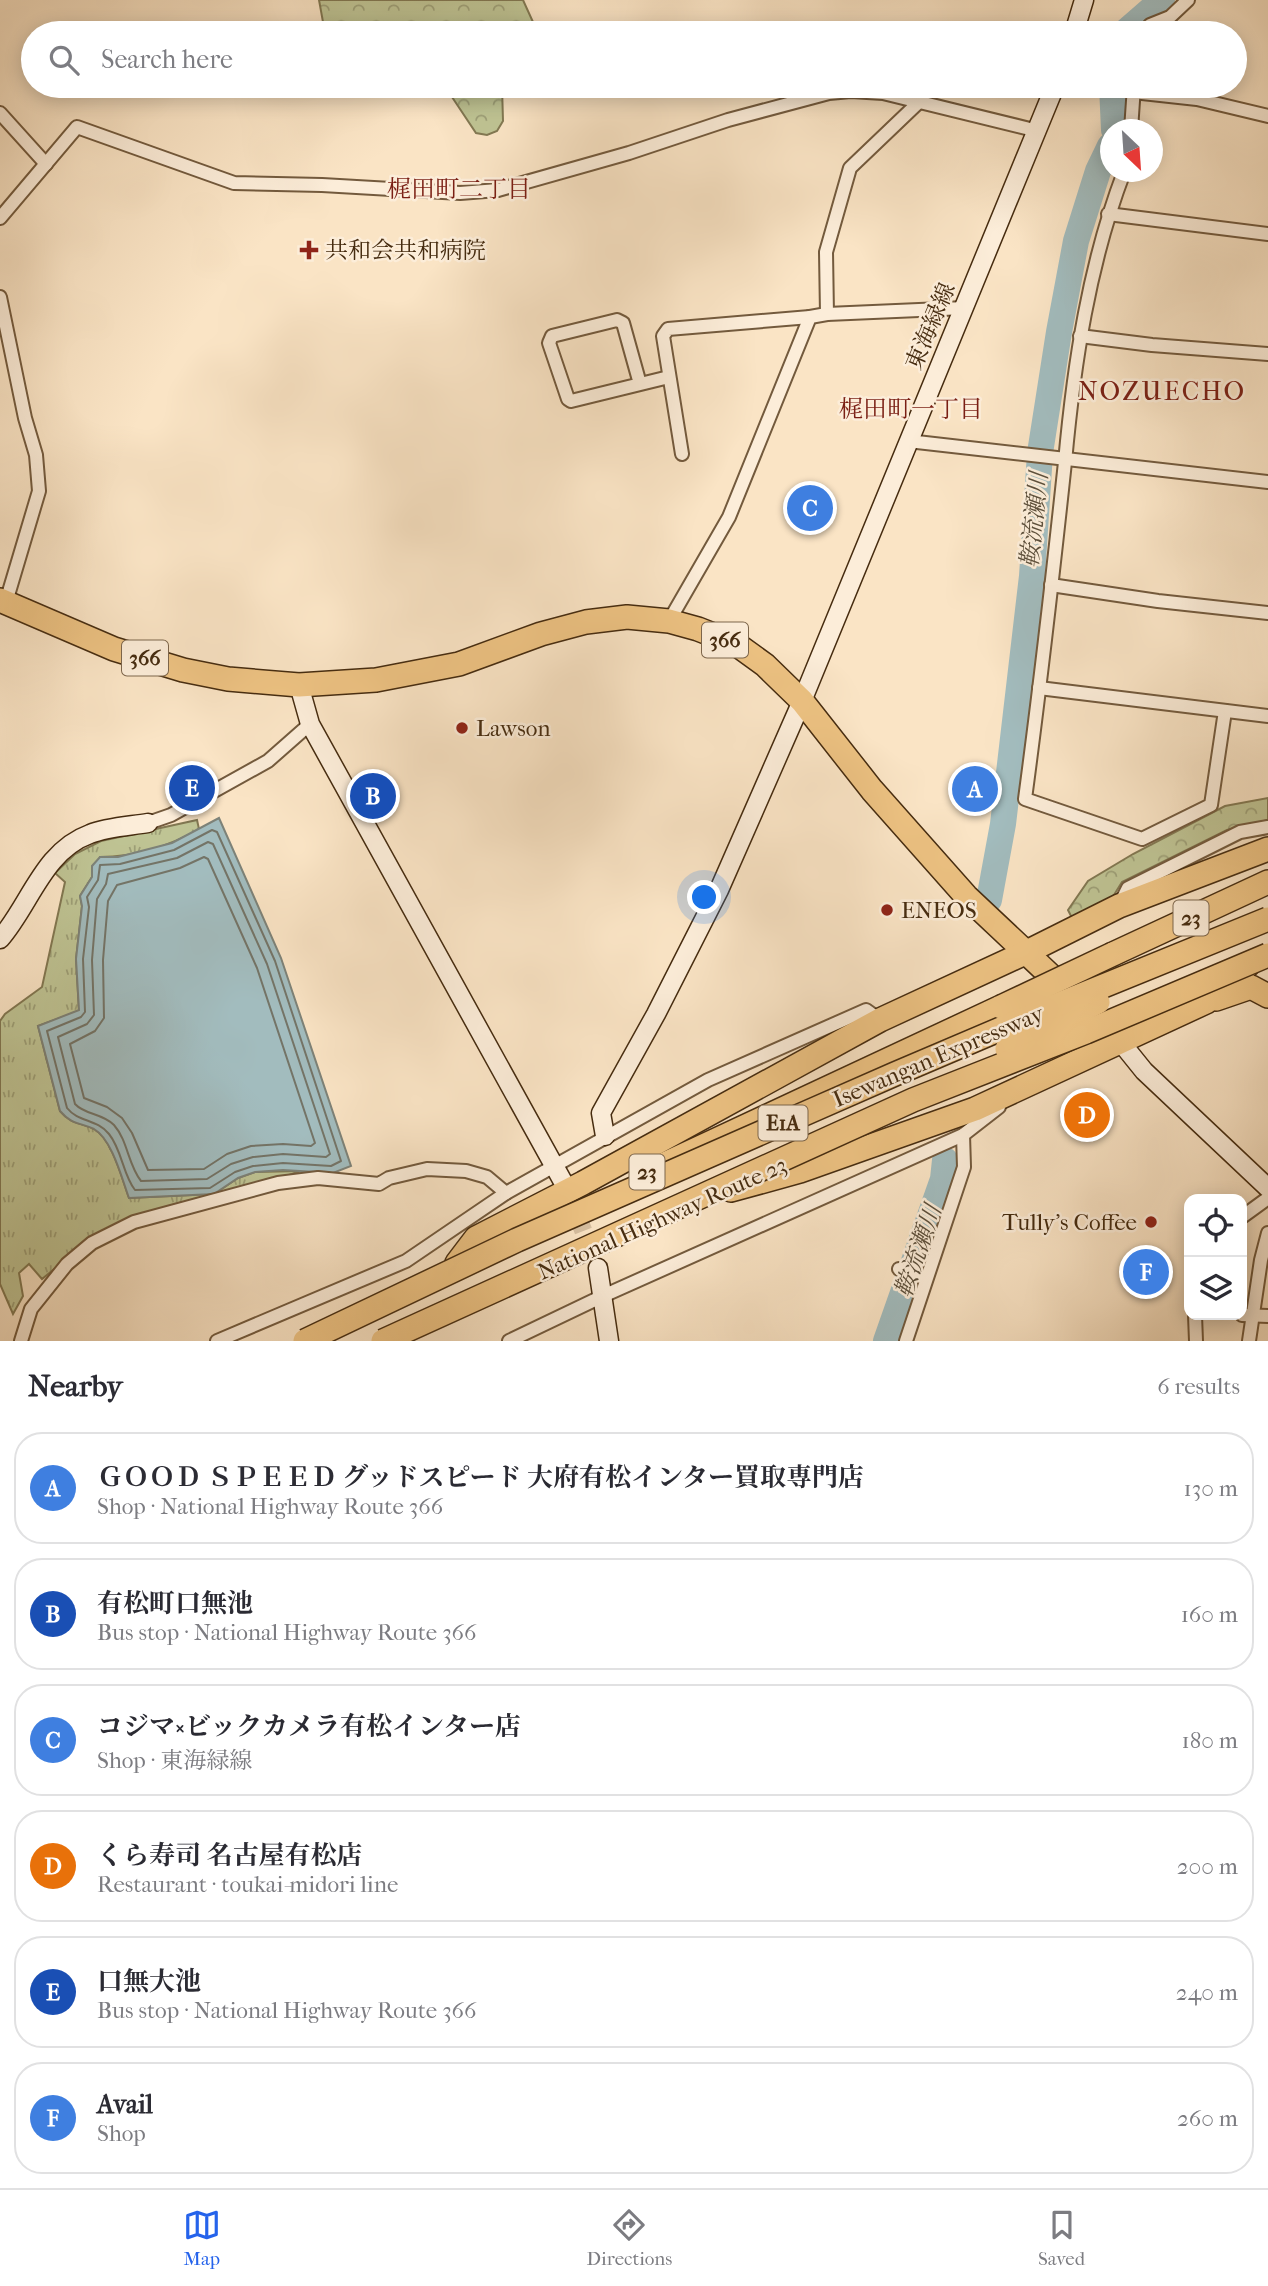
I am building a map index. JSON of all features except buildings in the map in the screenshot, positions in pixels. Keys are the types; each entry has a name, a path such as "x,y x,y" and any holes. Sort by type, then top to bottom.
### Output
{"highway":[{"name":"366","path":"3,601 114,649 183,670 228,679 299,685 376,680 459,664 541,634 586,622 626,618 669,621 698,629 736,644 765,665 802,701 872,790 966,896 1119,1040"},
{"path":"457,1263 475,1238 880,1020 1119,906 1268,849"},
{"name":"National Highway Route 23","path":"294,1341 820,1090 1268,882"},
{"name":"National Highway Route 23","path":"392,1341 802,1154 1135,983 1268,919"},
{"name":"Isewangan Expressway","path":"305,1341 517,1240 857,1090 1268,919"},
{"path":"1206,1002 1268,948"},
{"name":"Isewangan Expressway","path":"383,1341 913,1100 1086,1032 1268,955"},
{"path":"1119,1040 1206,1002 1251,987 1268,996"},
{"name":"23","path":"705,1198 800,1171 975,1109 1119,1040"}],"street":[{"path":"1078,21 1084,0"},
{"path":"1160,21 1170,17 1188,0"},
{"path":"0,218 77,127 234,183 460,193 498,190 629,153 728,120 810,98"},
{"path":"900,98 1038,131"},
{"name":"東海緑線","path":"606,1136 601,1113 703,923 802,701 1050,98"},
{"path":"1132,119 1133,98"},
{"path":"1192,98 1268,116"},
{"path":"828,314 826,252 850,168 918,103"},
{"path":"0,113 46,164"},
{"path":"1120,182 1108,214 1080,336 1066,432 1058,459 1051,585 1025,799 1142,839 1211,805 1225,711"},
{"path":"1108,214 1268,234"},
{"path":"0,297 24,418 36,455 39,491 3,601"},
{"path":"682,454 663,336 668,329 828,314 965,308"},
{"path":"669,621 729,517 810,317"},
{"path":"640,384 623,323 617,320 552,336 549,343 571,401 669,377"},
{"path":"1080,336 1268,354"},
{"path":"908,441 1268,482"},
{"path":"1051,585 1158,601 1268,613"},
{"path":"299,685 310,724 567,1189"},
{"path":"1039,688 1268,716"},
{"path":"0,939 16,921 39,878 60,852 89,834 148,823 171,815 268,761 310,724"},
{"path":"1119,906 1128,888 1240,832 1268,827"},
{"path":"217,1341 406,1261 554,1164 708,1080 866,1010 880,1020"},
{"path":"1119,1040 1144,1071 1268,1188"},
{"path":"509,1341 603,1296 963,1135 1027,1085"},
{"path":"906,1341 964,1167 963,1135"},
{"path":"21,1341 31,1309 67,1264 92,1243 134,1222 278,1183 318,1178 379,1184 389,1178 427,1169 467,1171 487,1177 506,1193"},
{"path":"1247,1213 1268,1198"},
{"path":"1249,1341 1247,1315 1268,1233"},
{"path":"598,1268 609,1341"},
{"path":"899,1269 918,1276"},
{"path":"1247,1315 1268,1316"},
{"path":"1195,1320 1196,1341"}],"green space":[{"path":"319,0 523,0 533,21 323,21"},
{"path":"453,98 502,98 503,121 497,131 487,135 476,133"},
{"path":"1268,798 1268,820 1227,830 1122,882 1109,903 1072,918 1068,910 1088,881 1225,806"},
{"path":"197,820 199,829 176,841 139,853 100,857 80,896 82,906 76,959 79,1011 38,1026 60,1111 72,1121 94,1129 106,1141 116,1160 129,1198 214,1194 238,1178 255,1172 301,1171 85,1244 42,1279 29,1264 19,1273 23,1296 13,1314 0,1284 0,1021 5,1014 42,987 65,882 55,873 75,854 101,841"}],"water":[{"path":"219,818 281,958 351,1166 333,1173 283,1170 255,1172 238,1178 214,1194 129,1198 116,1160 106,1141 94,1129 72,1121 60,1111 38,1026 79,1010 76,959 82,906 80,896 92,877 92,866 100,857 118,857 172,843"}],"waterway":[{"name":"鞍流瀬川","path":"1138,21 1162,0"},
{"name":"鞍流瀬川","path":"1113,98 1114,119"},
{"name":"鞍流瀬川","path":"989,900 1003,824 1032,576 1040,453 1076,241 1100,167"},
{"name":"鞍流瀬川","path":"886,1341 943,1179 945,1160"}],"tunnel":[{"path":"567,1189 594,1258"}],"place":[{"name":"共和会共和病院","path":"309,250"},
{"name":"コジマ×ビックカメラ有松インター店","path":"810,508"},
{"name":"Lawson","path":"462,728"},
{"name":"口無大池","path":"192,788"},
{"name":"ＧＯＯＤ ＳＰＥＥＤ グッドスピード 大府有松インター買取専門店","path":"975,789"},
{"name":"有松町口無池","path":"373,796"},
{"name":"ENEOS","path":"887,910"},
{"name":"くら寿司 名古屋有松店","path":"1087,1115"},
{"name":"Tully's Coffee","path":"1151,1222"},
{"name":"Avail","path":"1146,1272"}],"district":[{"name":"梶田町二丁目","path":"459,189"},
{"name":"NOZUECHO","path":"1162,391"},
{"name":"梶田町一丁目","path":"911,409"}]}
